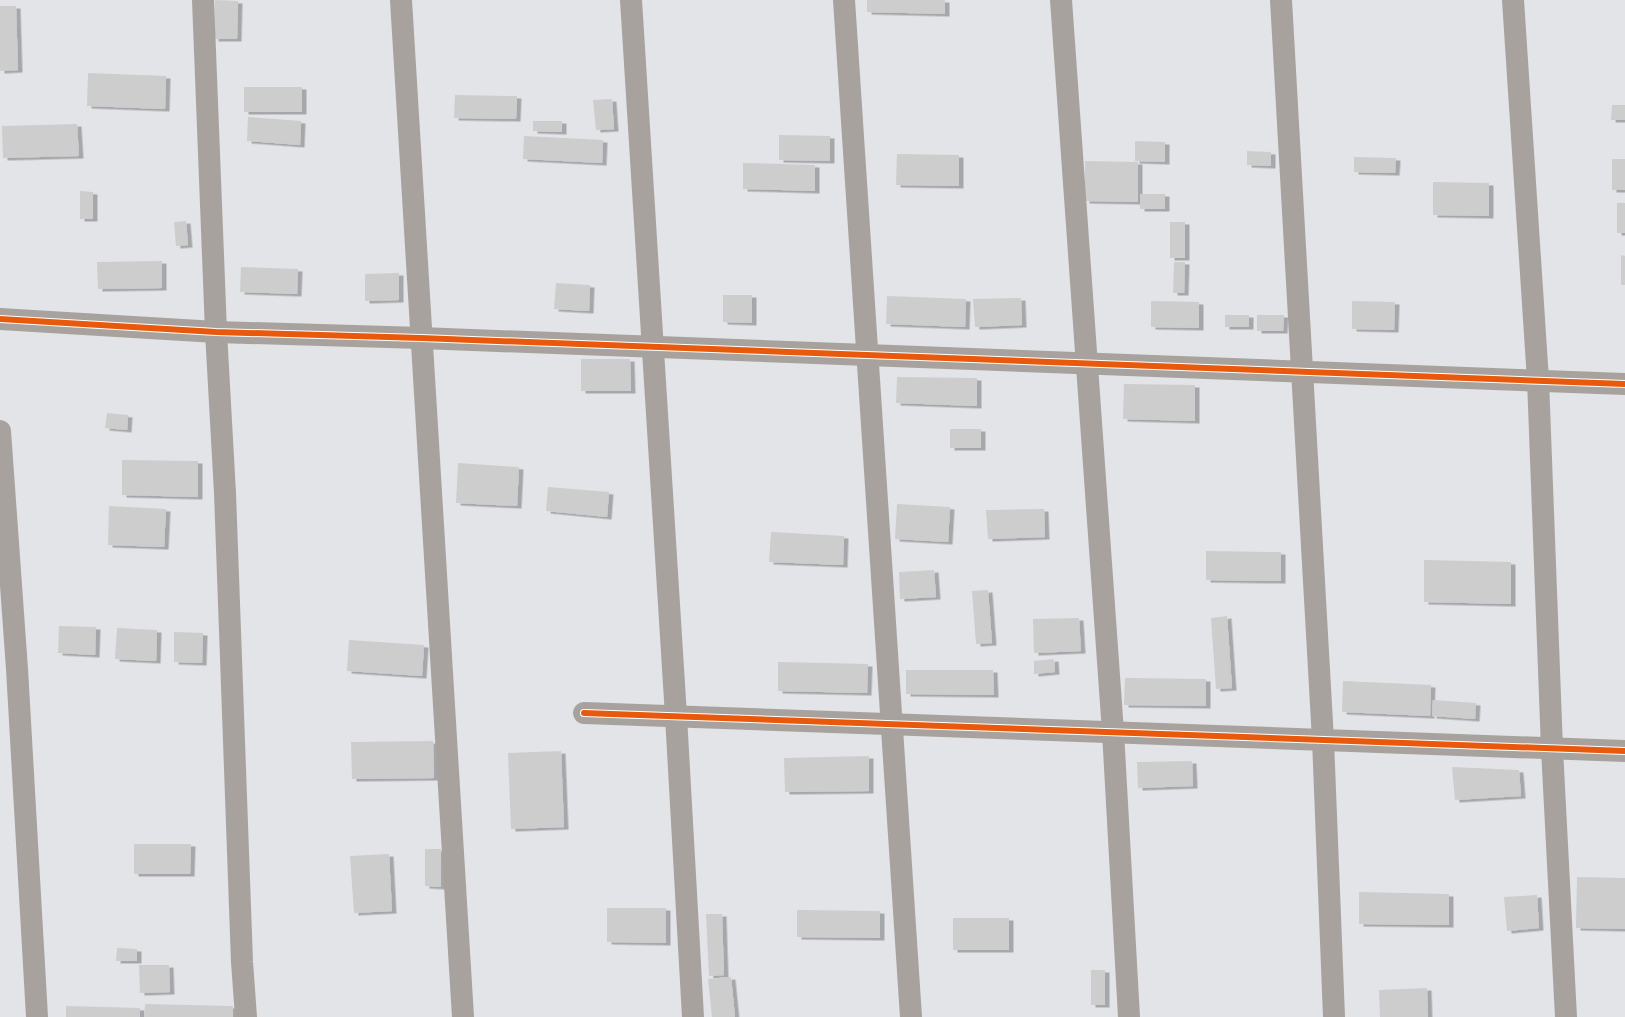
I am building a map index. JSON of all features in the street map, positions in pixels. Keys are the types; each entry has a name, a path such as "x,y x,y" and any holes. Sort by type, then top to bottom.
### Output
{"street":[{"path":"203,0 216,332 225,493 242,962 246,1017"},
{"path":"401,0 463,1017"},
{"path":"630,0 694,1017"},
{"path":"844,0 911,1017"},
{"path":"1061,0 1113,732 1129,1017"},
{"path":"1281,0 1323,740 1334,1017"},
{"path":"1513,0 1538,380 1552,749 1566,1017"},
{"path":"0,319 216,332 421,338 1625,384"},
{"path":"0,431 17,677 37,1017"},
{"path":"584,713 1625,751"}],"building":[{"path":"215,0 238,1 237,39 214,39"},
{"path":"867,0 945,0 945,14 867,12"},
{"path":"0,6 16,6 18,70 0,71"},
{"path":"88,73 166,76 165,109 87,106"},
{"path":"244,87 302,87 302,112 244,112"},
{"path":"455,95 517,96 516,119 454,118"},
{"path":"612,99 614,129 596,130 593,100"},
{"path":"1612,105 1625,105 1625,120 1611,120"},
{"path":"248,117 301,121 300,145 247,141"},
{"path":"533,121 562,121 562,132 533,131"},
{"path":"77,124 79,156 3,158 2,126"},
{"path":"779,135 830,136 830,161 779,160"},
{"path":"524,136 603,140 602,163 523,159"},
{"path":"1135,141 1165,142 1165,162 1135,161"},
{"path":"1247,151 1271,152 1271,166 1247,165"},
{"path":"897,154 959,155 959,186 896,185"},
{"path":"1354,157 1396,158 1395,173 1354,172"},
{"path":"1612,159 1625,159 1625,190 1612,190"},
{"path":"1085,161 1138,162 1138,202 1085,201"},
{"path":"743,163 815,165 815,191 743,189"},
{"path":"1433,182 1489,183 1489,216 1433,215"},
{"path":"80,191 93,192 93,219 80,219"},
{"path":"1140,194 1165,194 1165,209 1140,209"},
{"path":"1617,203 1625,203 1625,233 1617,233"},
{"path":"186,221 188,245 176,246 174,222"},
{"path":"1170,222 1185,222 1185,258 1170,258"},
{"path":"1621,255 1625,256 1625,285 1621,285"},
{"path":"162,261 162,288 98,289 97,262"},
{"path":"1174,262 1185,262 1184,293 1173,293"},
{"path":"241,267 298,269 297,294 240,292"},
{"path":"399,273 399,300 365,301 365,274"},
{"path":"556,283 590,285 589,311 554,309"},
{"path":"723,295 752,295 752,323 723,322"},
{"path":"887,296 966,299 965,327 886,324"},
{"path":"1021,298 1022,325 975,327 973,299"},
{"path":"1151,301 1199,302 1199,328 1151,327"},
{"path":"1352,301 1395,302 1394,330 1352,329"},
{"path":"1225,315 1249,315 1249,327 1225,327"},
{"path":"1257,315 1284,315 1283,331 1257,331"},
{"path":"581,359 630,359 631,391 581,391"},
{"path":"897,377 977,378 977,406 896,403"},
{"path":"1124,384 1195,385 1195,421 1123,419"},
{"path":"107,413 128,415 127,430 105,428"},
{"path":"950,429 981,429 981,448 950,448"},
{"path":"122,460 198,461 198,497 122,495"},
{"path":"458,463 519,467 517,506 456,503"},
{"path":"548,487 609,492 607,517 546,511"},
{"path":"897,504 950,507 948,542 895,539"},
{"path":"109,506 166,509 164,547 108,545"},
{"path":"1044,509 1045,537 988,539 986,510"},
{"path":"771,532 844,536 843,565 769,562"},
{"path":"1206,551 1281,552 1281,581 1206,580"},
{"path":"1424,560 1511,562 1511,604 1424,602"},
{"path":"934,570 936,597 900,599 899,572"},
{"path":"988,590 992,643 976,644 972,591"},
{"path":"1227,616 1232,688 1216,689 1211,618"},
{"path":"1079,618 1081,651 1034,653 1033,619"},
{"path":"59,626 96,627 95,655 58,653"},
{"path":"117,628 157,630 156,661 115,659"},
{"path":"174,632 203,633 202,663 174,662"},
{"path":"349,640 424,645 422,676 347,671"},
{"path":"1054,659 1055,672 1034,674 1034,661"},
{"path":"778,662 868,664 867,693 778,691"},
{"path":"906,670 993,670 994,695 906,694"},
{"path":"1125,678 1206,679 1206,706 1124,705"},
{"path":"1343,681 1431,685 1430,716 1342,712"},
{"path":"1433,700 1476,703 1475,719 1432,716"},
{"path":"433,741 434,778 352,779 351,742"},
{"path":"561,751 564,827 511,829 508,753"},
{"path":"869,756 869,791 785,792 784,758"},
{"path":"1192,761 1193,786 1138,788 1137,762"},
{"path":"1452,767 1519,770 1521,796 1455,800"},
{"path":"134,844 191,844 190,874 134,874"},
{"path":"425,849 441,849 441,887 425,886"},
{"path":"389,854 392,911 354,913 350,856"},
{"path":"1577,877 1625,878 1625,929 1576,928"},
{"path":"1359,892 1449,894 1449,925 1359,924"},
{"path":"1537,895 1539,928 1507,931 1504,897"},
{"path":"607,908 666,908 666,943 607,942"},
{"path":"797,910 880,911 880,938 797,937"},
{"path":"706,914 722,914 724,975 709,976"},
{"path":"953,918 1009,918 1009,950 953,950"},
{"path":"117,948 137,949 137,961 116,961"},
{"path":"139,965 169,965 170,992 140,993"},
{"path":"1091,970 1105,970 1105,1005 1091,1005"},
{"path":"731,977 735,1017 712,1017 708,979"},
{"path":"1427,988 1428,1017 1380,1017 1379,990"},
{"path":"145,1004 233,1006 233,1017 144,1017"},
{"path":"66,1006 140,1008 140,1017 66,1017"}],"cycle path":[{"path":"0,319 216,332 421,338 1625,384"},
{"path":"584,713 1625,751"}]}
